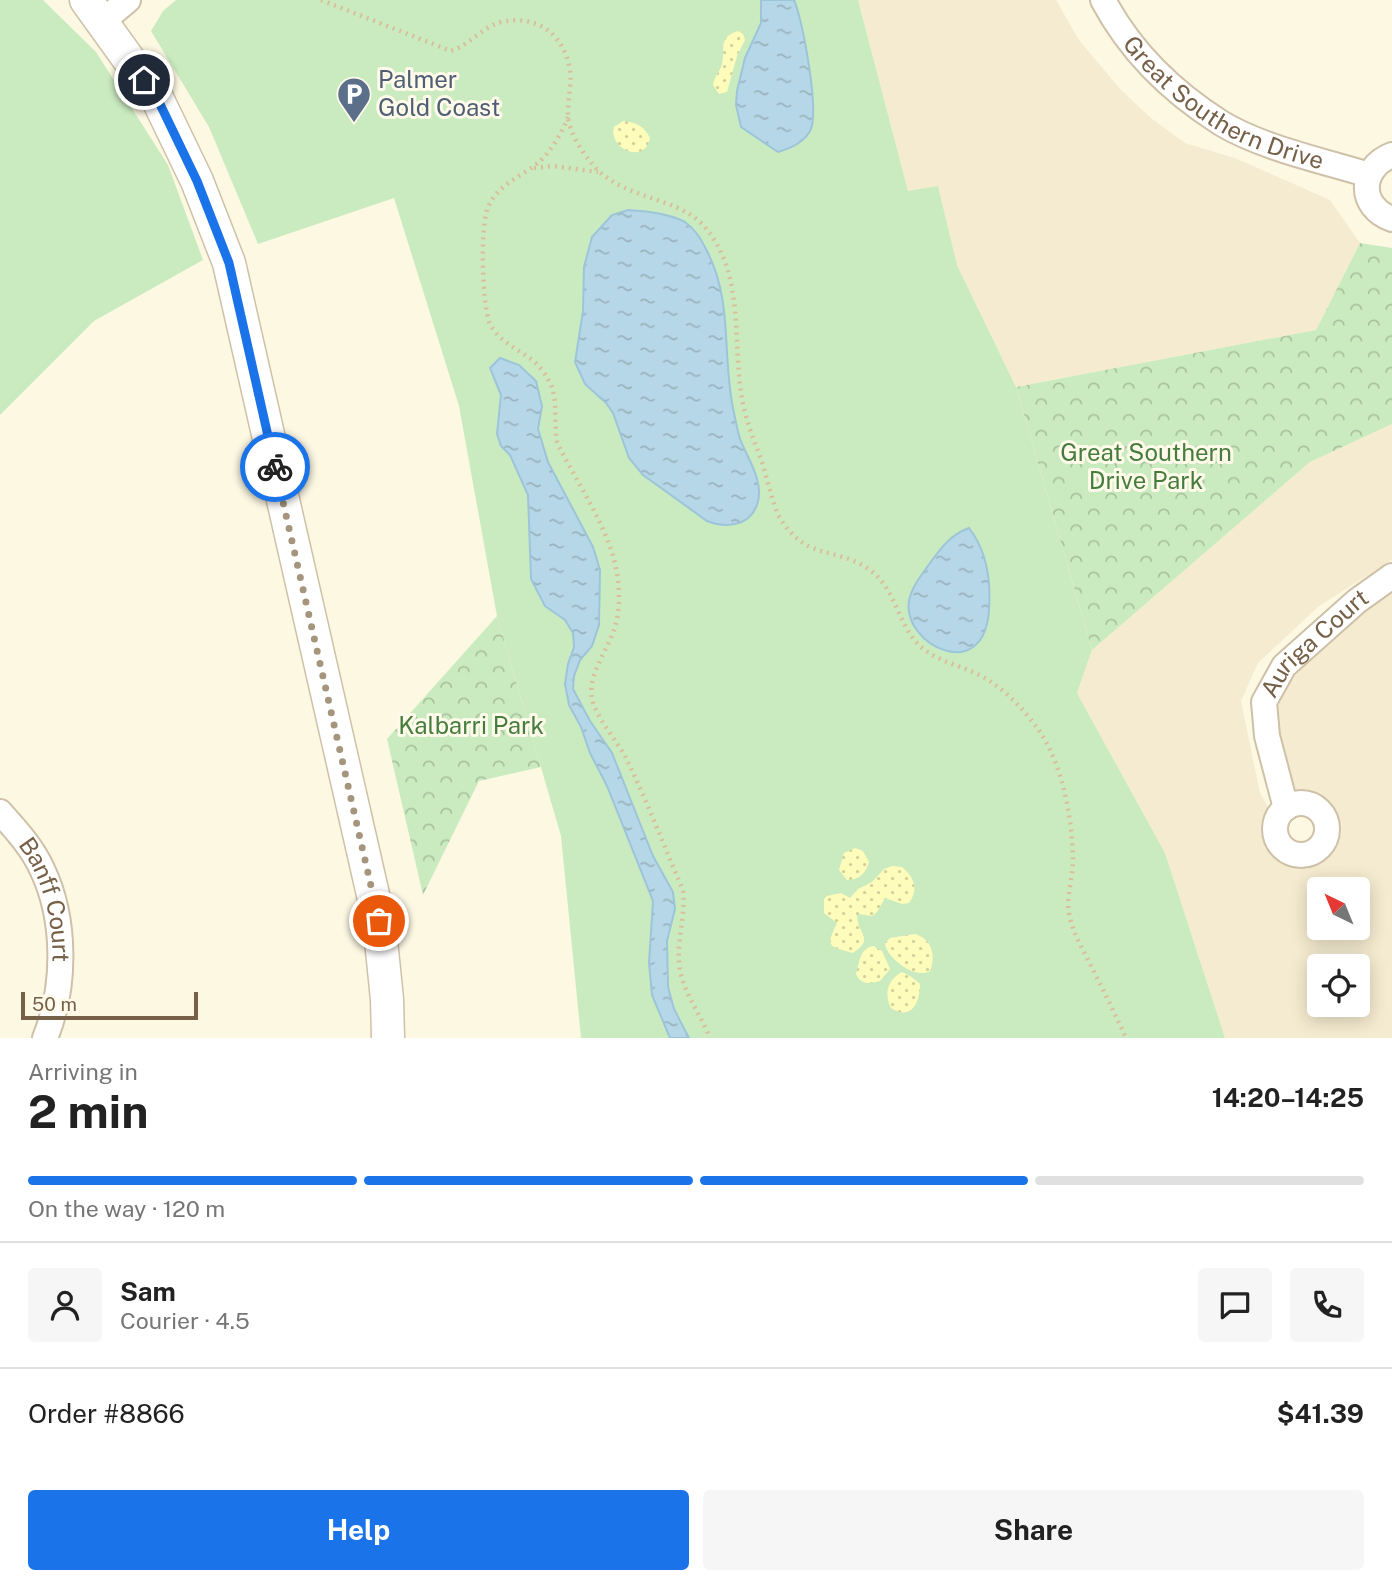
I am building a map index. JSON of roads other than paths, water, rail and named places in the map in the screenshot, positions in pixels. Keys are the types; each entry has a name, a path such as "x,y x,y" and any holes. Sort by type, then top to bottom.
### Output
{"street":[{"path":"128,0 95,11 158,100 197,181 229,263 379,921 388,1038"},
{"name":"Great Southern Drive","path":"1103,0 1114,22 1140,56 1171,86 1222,124 1262,141 1369,175"},
{"path":"1392,155 1382,160 1369,175 1367,186 1373,206 1380,214 1392,219"},
{"name":"Auriga Court","path":"1286,808 1267,736 1264,702 1284,666 1357,601 1392,576"},
{"name":"Banff Court","path":"0,812 23,837 43,869 56,910 60,954 58,997 45,1038"}],"water":[{"path":"761,0 794,0 806,46 812,87 813,121 810,131 796,145 778,152 741,127 736,105 745,58 761,23"},
{"path":"628,210 664,215 685,222 700,239 715,270 724,309 730,388 735,416 740,439 759,488 757,505 742,522 721,525 707,521 643,475 629,458 613,413 585,384 575,362 583,311 584,267 592,237 612,215"},
{"path":"500,358 519,365 536,381 542,406 538,429 548,462 593,547 600,570 599,625 592,646 580,660 573,689 590,721 612,753 653,856 673,892 675,909 667,941 668,987 674,1009 689,1038 670,1038 652,995 649,963 653,901 607,786 569,705 565,684 574,647 573,633 565,620 545,606 531,579 528,495 497,434 501,395 490,368"},
{"path":"969,528 980,546 987,566 989,609 984,633 974,646 960,652 945,650 930,643 918,632 910,617 909,601 917,581 942,547 956,534"}],"place":[{"name":"Palmer Gold Coast","path":"354,124"}],"park label":[{"name":"Great Southern Drive Park","path":"1146,467"},
{"name":"Kalbarri Park","path":"471,726"}]}
